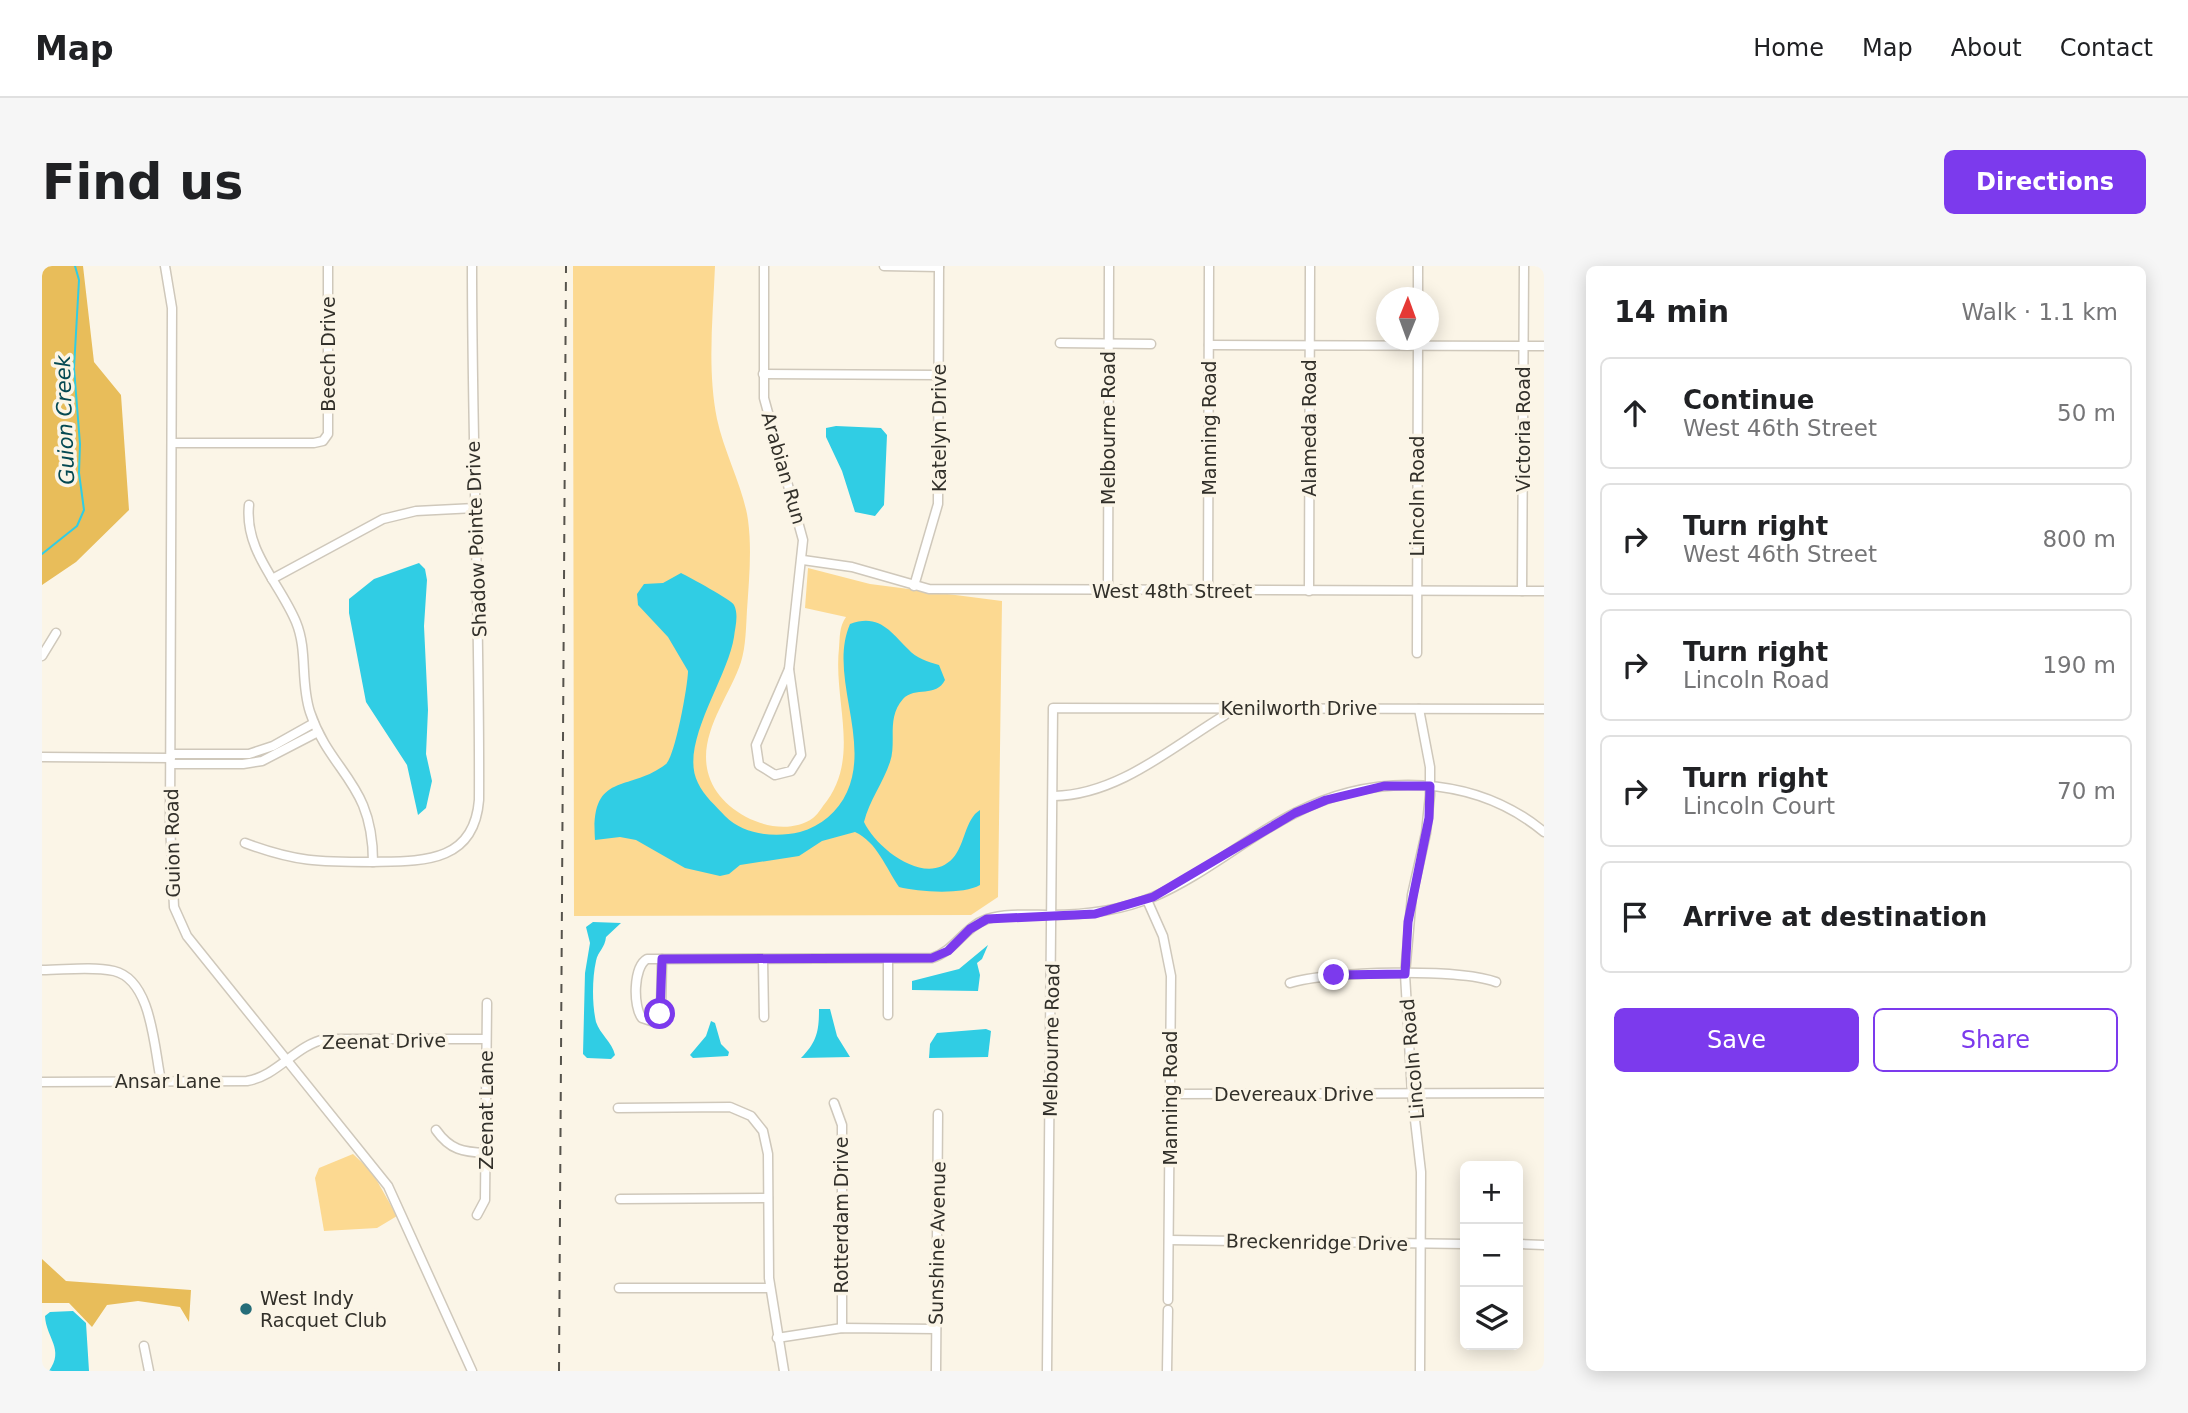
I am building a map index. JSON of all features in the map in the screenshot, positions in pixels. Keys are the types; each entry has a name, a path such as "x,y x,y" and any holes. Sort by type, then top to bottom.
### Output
{"street":[{"name":"Guion Road","path":"165,266 172,308 171,758 175,914 187,936 393,1195 472,1371"},
{"name":"Beech Drive","path":"172,443 323,441 328,434 328,266"},
{"name":"Shadow Pointe Drive","path":"373,862 424,861 440,857 465,838 477,812 480,636 475,508 472,266"},
{"name":"Arabian Run","path":"764,266 764,374 767,412 802,527 803,560 789,669 755,750 761,767 775,775 791,771 802,755 789,669"},
{"path":"884,266 939,267"},
{"name":"Melbourne Road","path":"1108,266 1108,591"},
{"name":"Manning Road","path":"1208,591 1209,266"},
{"name":"Alameda Road","path":"1309,591 1310,266"},
{"path":"1418,266 1418,287"},
{"name":"Victoria Road","path":"1522,591 1524,266"},
{"name":"Katelyn Drive","path":"915,586 938,504 939,267"},
{"path":"1060,343 1152,344"},
{"path":"1209,345 1376,344"},
{"path":"1439,344 1544,346"},
{"name":"Lincoln Road","path":"1417,653 1418,350"},
{"path":"764,374 939,375"},
{"path":"245,843 299,861 373,862 372,832 363,801 316,727 305,692 299,629 251,537 249,505"},
{"path":"272,579 383,519 416,511 475,508"},
{"name":"West 48th Street","path":"803,560 852,567 915,586 1006,591 1544,591"},
{"path":"42,656 56,633"},
{"name":"Melbourne Road","path":"1047,1371 1053,708"},
{"name":"Kenilworth Drive","path":"1053,708 1544,709"},
{"path":"1054,796 1090,793 1114,783 1225,715 1230,708"},
{"name":"Lincoln Road","path":"1419,709 1430,786 1429,818 1410,908 1405,974 1412,1094 1420,1163 1420,1371"},
{"path":"42,757 171,758 249,754 316,727"},
{"path":"662,959 661,1012 654,1020 646,1020 638,1012 639,967 647,959 662,959 763,959 888,960 925,959 942,955 976,925 987,919 1095,914 1147,900 1183,882 1306,808 1372,788 1430,786 1459,789 1492,800 1544,832"},
{"name":"Manning Road","path":"1147,900 1163,936 1170,970 1168,1300"},
{"path":"763,959 764,1017"},
{"path":"888,960 888,1015"},
{"path":"42,970 106,970 122,974 135,983 143,997 161,1081"},
{"path":"1290,983 1334,975 1405,974 1463,974 1496,982"},
{"name":"Zeenat Lane","path":"477,1214 485,1200 487,1003"},
{"name":"Zeenat Drive","path":"287,1059 314,1042 326,1039 486,1039"},
{"name":"Ansar Lane","path":"42,1082 255,1079 287,1059"},
{"name":"Devereaux Drive","path":"1170,1094 1544,1093"},
{"name":"Rotterdam Drive","path":"834,1103 842,1125 842,1328"},
{"path":"618,1108 730,1107 743,1111 758,1123 768,1146 770,1288 784,1371"},
{"name":"Sunshine Avenue","path":"936,1371 938,1114"},
{"path":"436,1130 443,1141 459,1152 486,1153"},
{"path":"620,1199 768,1198"},
{"name":"Breckenridge Drive","path":"1169,1240 1460,1244"},
{"path":"1523,1244 1544,1245"},
{"path":"619,1288 770,1288"},
{"path":"1167,1371 1168,1310"},
{"path":"777,1338 842,1328 936,1329"},
{"path":"144,1346 149,1371"}],"shaded area":[{"path":"42,266 83,266 94,362 121,395 129,510 76,562 42,585"},
{"path":"573,266 715,266 712,343 714,400 720,432 746,508 750,554 743,656 710,732 707,746 709,776 725,802 752,820 784,827 799,825 813,818 835,788 844,750 838,668 840,632 846,617 805,608 808,568 870,584 1002,601 998,897 971,915 574,916"},
{"path":"353,1154 372,1172 397,1216 377,1228 324,1231 315,1178 319,1168"},
{"path":"42,1259 66,1281 191,1290 189,1322 180,1307 138,1301 107,1305 92,1327 69,1303 42,1303"}],"water":[{"path":"826,428 881,428 887,435 884,505 875,516 855,512 842,471 826,437"},
{"path":"419,563 425,569 427,580 424,626 428,710 426,754 432,781 426,808 418,815 407,765 366,702 349,613 349,599 374,579"},
{"path":"681,573 731,602 736,613 730,653 706,711 694,750 698,783 725,816 750,831 770,835 790,834 815,826 839,806 853,772 854,751 844,664 845,644 850,624 860,621 877,623 890,631 915,655 939,665 945,680 936,689 908,695 898,706 893,722 890,762 864,822 890,853 916,867 929,869 942,866 953,858 971,819 980,810 980,885 952,891 899,887 875,849 863,836 855,832 822,841 799,856 740,865 729,874 720,876 685,868 636,840 620,837 595,840 595,818 599,803 606,793 652,773 670,759 688,671 668,637 638,605 637,594 644,584 663,583"},
{"path":"593,922 621,923 606,937 597,958 594,976 596,1022 613,1050 615,1055 611,1059 587,1058 583,1054 585,973 590,943 586,927"},
{"path":"988,945 982,959 977,963 980,975 978,991 912,990 912,981 959,969"},
{"path":"819,1009 830,1009 837,1036 850,1057 801,1058 816,1036"},
{"path":"711,1021 715,1023 721,1044 729,1052 728,1056 693,1058 690,1055 706,1036"},
{"path":"986,1029 991,1031 988,1057 929,1058 930,1044 937,1033"},
{"path":"73,1311 86,1323 89,1371 49,1371 55,1350 45,1316 50,1312"}],"waterway":[{"name":"Guion Creek","path":"42,554 77,526 84,510 79,473 80,444 74,368 79,280 75,266"}],"railway":[{"path":"559,1371 566,266"}],"place":[{"name":"West Indy Racquet Club","path":"246,1309"}],"route":[{"path":"660,1014 662,959 932,958 948,951 965,933 987,919 1095,914 1141,902 1183,882 1295,813 1326,800 1384,786 1430,786 1429,818 1413,885 1408,922 1405,974 1334,975"}]}
